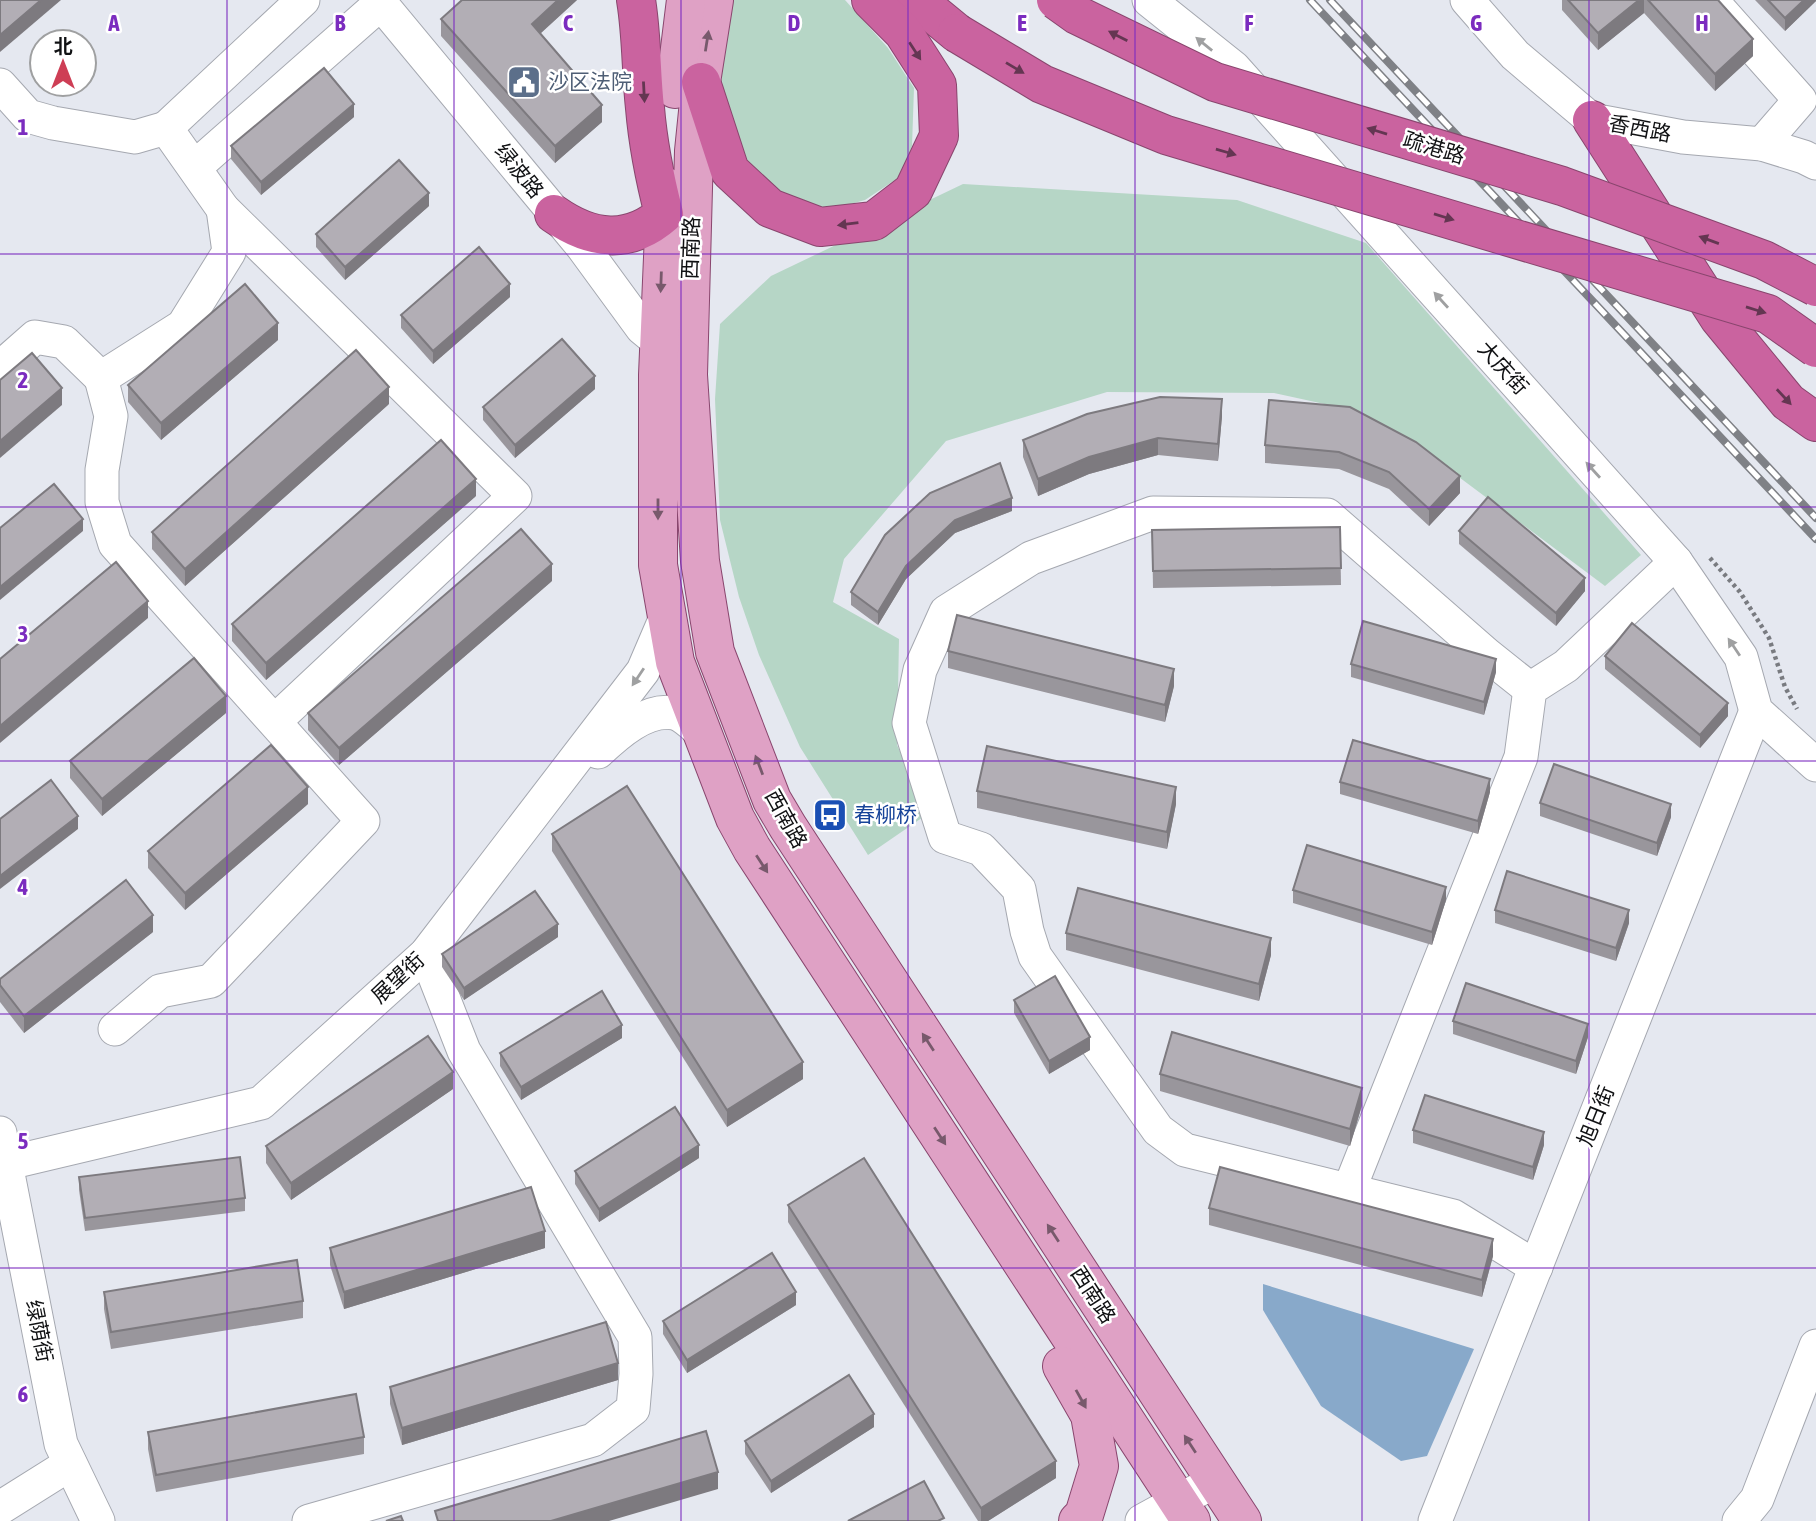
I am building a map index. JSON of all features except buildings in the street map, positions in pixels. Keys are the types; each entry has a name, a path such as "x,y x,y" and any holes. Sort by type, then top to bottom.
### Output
{"highway":[{"path":"554,215 571,226 605,236 638,231 664,214 654,174 644,106 640,25 636,0"},
{"path":"701,82 730,171 770,208 820,227 874,221 913,191 939,136 937,85 903,32 871,0"},
{"path":"917,0 957,33 1042,84 1166,135 1768,314 1816,348"},
{"path":"925,0 957,33"},
{"name":"疏港路","path":"1055,0 1077,15 1215,82 1562,186 1764,260 1816,288"},
{"path":"1592,120 1718,318 1788,402 1816,422"}],"main road":[{"name":"西南路","path":"685,0 664,214 659,342 658,565 675,662 734,818 752,849 1185,1511"},
{"name":"西南路","path":"714,0 694,150 688,375 700,561 715,652 772,800 788,827 1242,1521"},
{"path":"1013,1248 1045,1335 1090,1415 1098,1466 1084,1515 1078,1521"}],"street":[{"path":"0,85 28,116 135,137 166,128 303,0"},
{"name":"大庆街","path":"1149,0 1234,68 1676,562 1741,657 1756,711"},
{"name":"香西路","path":"1467,0 1515,55 1592,120 1683,137 1762,144 1816,163"},
{"path":"1711,0 1800,100 1762,144"},
{"path":"195,167 379,1"},
{"name":"绿波路","path":"379,1 582,246 642,328 659,342"},
{"path":"166,128 223,209 515,496 275,721"},
{"path":"101,378 183,326 229,252 223,209"},
{"path":"0,368 36,337 64,342 101,378 111,415 102,470 102,502 115,544 363,821 211,981 160,991 115,1029"},
{"path":"1531,689 1486,654 1327,515 1153,513 1031,558 946,611 920,670 909,723 945,837 981,849 1019,889 1035,956 1158,1130 1185,1150 1452,1216 1536,1267"},
{"path":"1349,1190 1521,758 1531,689 1566,666 1676,562"},
{"name":"展望街","path":"3,1165 261,1103 426,954 643,671 667,615"},
{"path":"1756,711 1816,765"},
{"name":"旭日街","path":"1435,1521 1756,711"},
{"path":"543,804 604,746 634,724 657,712 677,714 701,732"},
{"path":"309,1521 593,1440 634,1409 635,1337 464,1051 426,954"},
{"name":"绿荫街","path":"0,1133 3,1165 61,1444 98,1521"},
{"path":"1739,1521 1757,1499 1816,1346"},
{"path":"0,1508 70,1464"},
{"path":"1142,1521 1185,1511 1215,1481"}],"green space":[{"path":"730,0 845,0 888,48 914,88 912,146 901,176 865,200 829,210 788,201 751,173 725,109 721,70"},
{"path":"963,184 1237,200 1366,243 1641,555 1605,586 1432,457 1352,410 1274,393 1107,392 946,441 844,559 833,602 899,639 897,745 929,813 868,855 800,747 759,655 739,597 720,520 715,399 720,324 771,276"}],"water":[{"path":"1263,1284 1474,1349 1427,1456 1401,1461 1321,1406 1263,1310"}],"railway":[{"path":"1310,0 1816,539"},
{"path":"1330,0 1816,518"}],"place":[{"name":"沙区法院","path":"524,82"},
{"name":"春柳桥","path":"830,815"}]}
